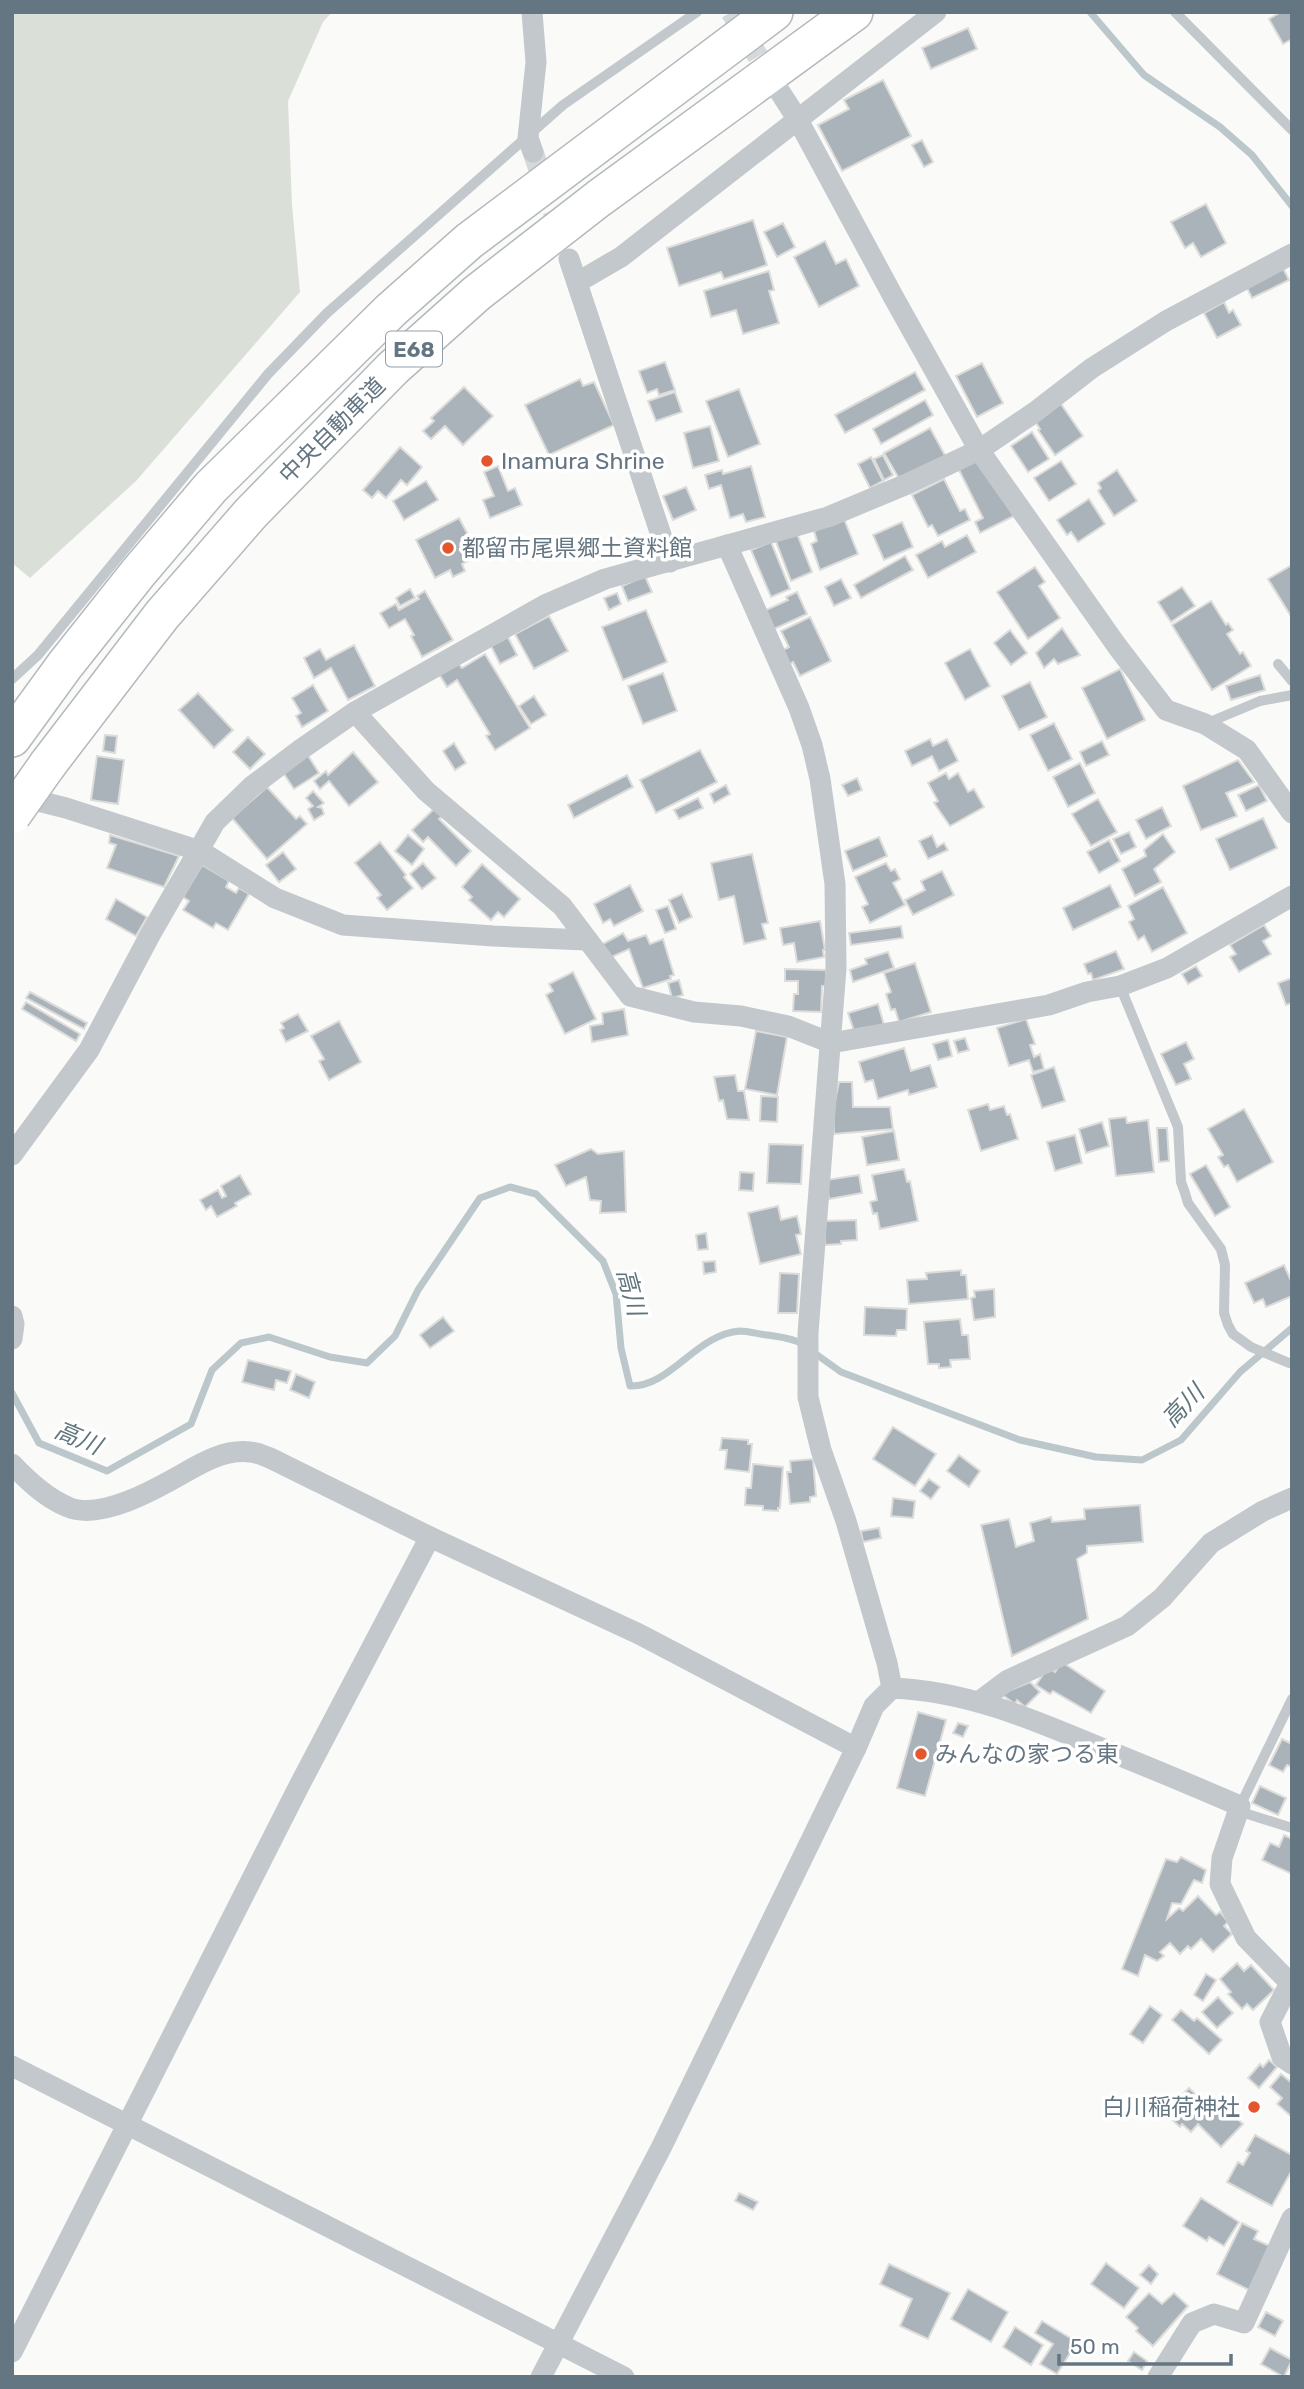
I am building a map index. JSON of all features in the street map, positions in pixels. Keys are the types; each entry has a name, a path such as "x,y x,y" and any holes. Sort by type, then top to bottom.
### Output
{"highway":[{"name":"中央自動車道","path":"12,738 121,593 211,487 391,310 469,241 774,12"},
{"name":"中央自動車道","path":"12,815 96,698 188,584 251,513 393,368 477,293 598,199 854,12"}],"street":[{"path":"530,145 536,62 532,12"},
{"path":"578,282 621,257 936,12"},
{"path":"779,92 798,120 979,450 1117,646 1166,710 1205,724 1247,750 1292,813"},
{"path":"12,1154 89,1050 150,935 215,822 251,787 355,712 545,605 605,579 828,517 979,450 1035,412 1092,368 1166,321 1287,256"},
{"path":"569,259 670,562"},
{"path":"727,545 799,708 812,744 820,779 835,884 836,968 806,1361 808,1397 821,1450 846,1521 892,1688"},
{"path":"355,712 426,791 562,906 630,996 694,1012 741,1016 788,1026 831,1043 1049,1004 1087,992 1120,986 1167,968 1292,896"},
{"path":"12,795 66,808 200,851 275,898 344,925 586,940"},
{"path":"12,1316 13,1338"},
{"path":"12,1464 44,1494 70,1508 100,1510 131,1500 224,1454 250,1452 270,1458 430,1537 639,1634 856,1748"},
{"path":"980,1701 1008,1680 1127,1626 1162,1598 1211,1543 1263,1511 1292,1498"},
{"path":"12,2351 299,1786 430,1537"},
{"path":"892,1688 980,1701 1050,1726 1239,1808 1222,1858 1220,1884 1246,1938 1291,1981 1270,2022 1282,2057 1292,2064"},
{"path":"541,2377 661,2147 874,1706 892,1688"},
{"path":"12,2066 624,2377"},
{"path":"1158,2377 1192,2323 1214,2314 1244,2323 1292,2218"}],"lane":[{"path":"12,678 38,655 276,366 327,313 381,264 530,145 563,105 697,12"},
{"path":"1175,12 1292,130"},
{"path":"1278,664 1292,681"},
{"path":"1205,724 1260,701 1292,695"},
{"path":"1120,986 1178,1127 1181,1182 1188,1203 1221,1249 1225,1265 1224,1313 1228,1325 1233,1334 1251,1347 1292,1363"},
{"path":"1292,1699 1239,1808 1292,1828"}],"shaded area":[{"path":"12,12 332,12 323,22 288,101 292,205 300,292 136,481 30,578 12,563"}],"building":[{"path":"1281,12 1292,12 1292,39 1283,44 1269,19"},
{"path":"968,28 977,49 931,69 922,48"},
{"path":"883,80 911,136 842,171 818,125 849,109 844,100"},
{"path":"922,140 933,162 924,167 912,145"},
{"path":"1206,204 1226,243 1201,257 1193,243 1185,248 1171,222"},
{"path":"753,220 767,265 724,279 721,272 679,286 667,248"},
{"path":"783,223 795,247 777,257 764,232"},
{"path":"825,241 836,264 846,259 859,286 819,307 794,257"},
{"path":"1283,268 1289,280 1252,298 1246,286"},
{"path":"769,271 774,290 769,291 779,323 743,334 736,310 711,317 704,291"},
{"path":"1224,302 1229,313 1233,310 1241,325 1217,338 1204,313"},
{"path":"665,362 675,390 659,395 657,389 647,393 639,371"},
{"path":"982,363 1003,403 977,417 956,376"},
{"path":"915,372 925,390 845,433 835,415"},
{"path":"580,379 583,386 594,382 614,425 549,455 525,405"},
{"path":"464,387 493,416 463,445 445,426 431,439 423,431 434,421 431,418"},
{"path":"739,389 760,444 728,457 706,401"},
{"path":"675,392 682,412 656,421 648,401"},
{"path":"925,400 933,415 881,444 873,429"},
{"path":"1061,404 1083,436 1055,455 1035,421"},
{"path":"710,426 719,461 693,468 684,433"},
{"path":"930,428 946,457 901,482 884,453"},
{"path":"1032,432 1049,459 1028,472 1011,446"},
{"path":"400,447 422,467 407,485 401,480 386,498 378,491 372,498 363,490"},
{"path":"883,455 893,475 884,480 874,459"},
{"path":"871,457 883,481 870,488 858,464"},
{"path":"977,459 1014,516 980,533 975,522 983,518 958,468"},
{"path":"1061,461 1076,484 1049,501 1034,478"},
{"path":"498,466 508,491 515,488 522,505 490,518 483,500 494,496 484,472"},
{"path":"751,466 765,517 746,522 743,514 730,518 721,485 709,489 705,475 722,470 723,474"},
{"path":"1117,470 1137,501 1114,516 1098,491 1101,488 1098,483"},
{"path":"944,479 960,511 965,509 970,520 938,536 932,525 928,527 912,495"},
{"path":"426,481 438,500 404,520 393,501"},
{"path":"686,487 696,510 673,520 663,496"},
{"path":"1089,499 1105,524 1078,542 1071,532 1067,535 1057,520"},
{"path":"459,518 479,555 462,564 465,571 453,577 450,570 435,578 416,540"},
{"path":"844,519 858,554 820,570 811,544 817,541 814,531"},
{"path":"902,522 913,547 884,560 873,535"},
{"path":"796,531 812,572 791,581 775,539"},
{"path":"967,535 976,552 928,578 916,555 942,541 945,547"},
{"path":"771,542 790,589 771,597 751,550"},
{"path":"905,556 913,570 861,598 854,585"},
{"path":"1292,565 1292,618 1268,579"},
{"path":"1035,567 1045,582 1039,586 1060,618 1028,639 997,592"},
{"path":"645,576 652,592 628,601 622,586"},
{"path":"841,579 851,598 834,606 825,587"},
{"path":"1182,587 1195,606 1171,622 1158,602"},
{"path":"410,589 415,598 400,606 396,598"},
{"path":"425,591 453,640 422,657 405,619 389,628 380,613 396,604 399,610 419,599 417,596"},
{"path":"797,592 807,614 774,629 766,610 788,600 786,597"},
{"path":"617,593 621,604 609,610 604,598"},
{"path":"1211,601 1226,625 1228,623 1233,630 1227,634 1251,666 1212,690 1172,625"},
{"path":"646,610 667,662 623,680 602,627"},
{"path":"549,616 568,651 534,669 515,634"},
{"path":"810,617 831,661 800,676 783,650 789,647 781,631"},
{"path":"1062,628 1080,655 1058,664 1054,659 1044,668 1036,653"},
{"path":"1010,630 1027,653 1011,665 994,643"},
{"path":"508,637 517,655 500,664 491,646"},
{"path":"354,645 375,686 348,700 331,668 314,678 304,658 320,649 326,660"},
{"path":"970,649 990,686 965,700 945,663"},
{"path":"485,654 530,728 495,750 486,736 490,734 457,680 447,687 439,674 458,663 462,668"},
{"path":"1120,669 1145,720 1107,739 1082,688"},
{"path":"663,673 677,711 643,724 628,686"},
{"path":"1260,675 1265,690 1231,700 1226,686"},
{"path":"1030,682 1047,717 1019,730 1002,696"},
{"path":"313,685 328,711 302,727 296,716 301,713 292,698"},
{"path":"198,693 233,730 214,748 179,710"},
{"path":"534,696 546,715 531,724 519,706"},
{"path":"1054,723 1072,759 1048,771 1030,735"},
{"path":"105,735 117,736 115,753 103,751"},
{"path":"248,737 265,754 250,769 233,752"},
{"path":"930,739 933,746 947,739 958,761 939,771 932,756 912,766 905,751"},
{"path":"1102,741 1109,755 1086,766 1080,752"},
{"path":"454,743 466,763 455,770 443,751"},
{"path":"700,750 717,782 656,813 640,780"},
{"path":"353,752 378,782 349,806 329,781 320,789 314,781 326,771 328,775"},
{"path":"307,754 319,773 294,789 282,771"},
{"path":"97,756 124,760 118,804 91,800"},
{"path":"1238,760 1254,782 1226,793 1237,816 1201,830 1183,786"},
{"path":"1080,763 1095,793 1068,807 1053,777"},
{"path":"946,773 949,779 958,773 968,792 974,789 984,807 950,826 934,803 938,801 928,783"},
{"path":"627,775 633,787 574,818 568,805"},
{"path":"857,778 862,790 848,796 842,785"},
{"path":"726,785 730,794 714,803 710,794"},
{"path":"1259,785 1267,801 1246,811 1238,795"},
{"path":"267,787 296,819 300,816 307,824 267,859 232,818"},
{"path":"313,791 324,803 318,807 322,808 324,814 314,820 308,809 313,806 306,798"},
{"path":"698,798 703,808 679,819 674,810"},
{"path":"1098,799 1117,832 1091,846 1072,814"},
{"path":"1162,807 1171,826 1146,839 1136,820"},
{"path":"435,808 442,816 439,819 471,851 456,866 428,837 423,842 412,830"},
{"path":"1263,818 1277,848 1230,870 1216,839"},
{"path":"1129,832 1136,847 1121,854 1113,839"},
{"path":"1163,834 1175,852 1154,869 1161,882 1135,896 1122,869 1146,856 1144,850"},
{"path":"110,835 179,856 164,887 107,868 116,845 109,843"},
{"path":"408,835 424,849 412,865 395,851"},
{"path":"932,835 937,847 944,843 948,850 928,859 919,841"},
{"path":"879,837 887,856 853,871 845,851"},
{"path":"1109,840 1120,861 1099,873 1087,852"},
{"path":"380,842 413,888 387,910 377,898 381,895 355,863"},
{"path":"283,852 296,869 279,882 266,865"},
{"path":"752,854 768,923 762,924 766,939 744,944 734,896 719,900 711,863"},
{"path":"423,863 436,878 422,889 410,874"},
{"path":"886,863 891,871 895,869 900,879 893,883 905,905 870,923 862,907 868,904 855,877"},
{"path":"482,864 520,899 504,917 498,912 491,920 469,900 472,897 462,887"},
{"path":"202,865 229,881 226,887 236,893 239,888 249,894 228,930 216,923 213,928 183,910 189,901 183,897"},
{"path":"942,871 954,895 913,915 905,900 925,890 921,881"},
{"path":"630,885 643,911 614,926 610,919 603,923 594,904"},
{"path":"1110,885 1121,907 1073,930 1063,908"},
{"path":"1163,887 1187,933 1152,952 1144,936 1138,940 1129,922 1134,919 1128,906"},
{"path":"682,894 692,917 679,923 669,900"},
{"path":"116,899 147,917 136,936 106,919"},
{"path":"668,906 676,929 665,933 656,910"},
{"path":"820,921 824,957 797,962 794,943 783,945 780,928"},
{"path":"1264,925 1271,936 1263,941 1271,954 1239,972 1230,957 1236,954 1230,945"},
{"path":"901,926 903,938 851,945 849,933"},
{"path":"623,933 628,941 646,935 650,944 663,939 674,975 670,976 671,979 643,988 629,949 605,960 599,946"},
{"path":"1116,951 1124,969 1093,980 1084,964"},
{"path":"888,952 894,968 853,982 850,970 867,964 865,959"},
{"path":"915,963 931,1012 899,1022 895,1009 891,1010 886,994 891,992 884,973"},
{"path":"1196,966 1202,976 1188,984 1182,974"},
{"path":"785,969 826,970 821,1012 793,1011 794,994 798,994 798,981 785,981"},
{"path":"573,972 596,1019 565,1034 546,995 553,991 549,984"},
{"path":"1292,978 1292,1003 1286,1005 1278,983"},
{"path":"679,980 683,995 672,998 668,983"},
{"path":"30,992 87,1023 84,1029 26,998"},
{"path":"26,1002 80,1034 76,1041 22,1009"},
{"path":"878,1004 884,1025 855,1034 848,1013"},
{"path":"624,1009 628,1035 592,1042 590,1026 603,1024 602,1013"},
{"path":"298,1014 308,1031 286,1042 280,1030 284,1028 281,1023"},
{"path":"1026,1019 1035,1044 1030,1045 1034,1057 1040,1054 1044,1069 1033,1072 1029,1060 1009,1066 997,1028"},
{"path":"339,1021 361,1062 329,1080 319,1061 324,1059 311,1036"},
{"path":"756,1031 787,1037 777,1095 745,1089"},
{"path":"965,1038 969,1050 958,1053 954,1041"},
{"path":"948,1040 952,1056 938,1060 933,1044"},
{"path":"1186,1042 1194,1059 1184,1064 1191,1079 1176,1085 1161,1054"},
{"path":"904,1048 911,1071 930,1065 937,1087 909,1095 908,1090 878,1099 873,1080 865,1082 859,1062"},
{"path":"1054,1067 1065,1101 1042,1108 1031,1075"},
{"path":"735,1075 738,1091 744,1091 749,1120 727,1119 723,1100 719,1101 714,1077"},
{"path":"839,1082 852,1082 853,1107 890,1107 893,1129 834,1134 833,1110"},
{"path":"761,1096 778,1097 777,1122 760,1121"},
{"path":"988,1104 990,1110 1004,1106 1007,1115 1010,1114 1018,1139 981,1151 968,1110"},
{"path":"1244,1109 1273,1162 1237,1182 1228,1165 1224,1167 1218,1157 1223,1155 1208,1129"},
{"path":"1126,1117 1127,1123 1148,1120 1154,1172 1116,1176 1109,1119"},
{"path":"1102,1122 1109,1146 1086,1153 1079,1129"},
{"path":"1157,1128 1167,1128 1169,1161 1159,1162"},
{"path":"894,1131 899,1160 867,1165 862,1137"},
{"path":"1075,1135 1082,1163 1055,1171 1047,1142"},
{"path":"769,1144 803,1145 801,1184 767,1183"},
{"path":"591,1149 598,1154 624,1151 626,1212 600,1213 601,1201 590,1200 586,1177 566,1186 555,1165"},
{"path":"1206,1165 1230,1207 1215,1216 1190,1174"},
{"path":"904,1169 907,1182 910,1181 918,1221 880,1229 877,1213 873,1214 870,1202 877,1200 872,1175"},
{"path":"740,1172 754,1173 753,1191 739,1190"},
{"path":"240,1175 251,1194 217,1217 211,1206 206,1210 200,1200 218,1190 222,1198 226,1196 221,1186"},
{"path":"859,1175 862,1193 829,1199 826,1180"},
{"path":"778,1206 781,1220 797,1216 801,1234 796,1235 801,1254 760,1264 748,1213"},
{"path":"856,1220 857,1240 825,1245 824,1221"},
{"path":"706,1233 708,1249 698,1250 696,1235"},
{"path":"715,1261 716,1272 704,1274 703,1262"},
{"path":"1284,1265 1292,1283 1292,1296 1266,1307 1263,1299 1254,1303 1245,1283"},
{"path":"961,1270 961,1275 966,1275 968,1299 909,1304 907,1280 927,1279 926,1273"},
{"path":"780,1273 799,1274 797,1313 778,1313"},
{"path":"994,1289 995,1317 974,1320 971,1298 975,1297 974,1291"},
{"path":"865,1307 907,1309 906,1330 897,1330 896,1336 864,1335"},
{"path":"443,1317 454,1331 430,1348 420,1335"},
{"path":"960,1319 962,1335 968,1335 970,1359 950,1360 951,1367 939,1368 939,1364 928,1364 924,1322"},
{"path":"248,1360 291,1371 287,1383 276,1380 274,1390 242,1382"},
{"path":"296,1374 315,1382 309,1398 290,1390"},
{"path":"893,1427 936,1454 915,1486 873,1459"},
{"path":"722,1438 748,1440 748,1444 752,1444 749,1472 725,1469 727,1450 720,1450"},
{"path":"959,1455 980,1471 969,1487 947,1471"},
{"path":"813,1459 816,1496 810,1497 810,1502 790,1504 787,1472 791,1472 790,1461"},
{"path":"753,1464 783,1467 778,1511 763,1510 763,1506 745,1505 746,1488 751,1488"},
{"path":"929,1479 940,1487 931,1499 920,1491"},
{"path":"893,1498 915,1501 913,1518 891,1516"},
{"path":"1140,1505 1143,1542 1087,1546 1087,1553 1077,1559 1088,1619 1012,1656 981,1525 1009,1519 1016,1547 1034,1541 1030,1523 1051,1517 1052,1522 1085,1519 1084,1509"},
{"path":"879,1528 881,1538 863,1542 861,1531"},
{"path":"1062,1662 1105,1691 1091,1713 1053,1691 1050,1694 1036,1685 1048,1667 1055,1672"},
{"path":"1030,1682 1040,1692 1025,1707 1017,1700 1015,1704 1001,1694"},
{"name":"みんなの家つる東","path":"918,1712 946,1720 925,1796 897,1788"},
{"path":"958,1723 968,1726 963,1737 953,1733"},
{"path":"1292,1738 1292,1767 1287,1765 1283,1772 1269,1765 1282,1739 1290,1743"},
{"path":"1260,1786 1286,1798 1278,1815 1252,1803"},
{"path":"1284,1835 1292,1839 1292,1874 1262,1860 1270,1843 1279,1847"},
{"path":"1181,1857 1206,1870 1202,1883 1194,1880 1181,1904 1172,1903 1167,1919 1179,1908 1183,1911 1198,1896 1216,1915 1220,1912 1228,1922 1224,1926 1232,1934 1213,1952 1201,1939 1191,1949 1188,1946 1180,1954 1170,1943 1160,1952 1164,1956 1157,1961 1145,1955 1138,1976 1122,1969 1166,1859 1177,1862"},
{"path":"1237,1963 1244,1971 1251,1965 1274,1990 1253,2010 1247,2004 1242,2009 1228,1994 1231,1992 1220,1979"},
{"path":"1206,1974 1216,1980 1203,2001 1194,1995"},
{"path":"1218,1997 1233,2013 1217,2028 1202,2012"},
{"path":"1150,2006 1162,2015 1143,2043 1130,2034"},
{"path":"1181,2010 1194,2021 1197,2018 1222,2040 1209,2054 1172,2020"},
{"path":"1269,2060 1277,2067 1259,2088 1248,2078 1260,2064 1263,2067"},
{"path":"1281,2074 1292,2083 1292,2117 1277,2104 1282,2098 1270,2087"},
{"path":"1189,2088 1209,2107 1217,2098 1243,2124 1221,2147 1198,2124 1191,2132 1182,2124 1180,2127 1165,2113"},
{"path":"1255,2135 1292,2155 1292,2170 1272,2206 1227,2182 1238,2162 1243,2165 1250,2153 1246,2151"},
{"path":"739,2193 758,2202 753,2210 735,2201"},
{"path":"1201,2198 1239,2222 1224,2246 1209,2237 1207,2241 1183,2226"},
{"path":"1242,2223 1258,2231 1254,2239 1270,2246 1249,2290 1217,2274"},
{"path":"1106,2263 1139,2288 1124,2308 1091,2284"},
{"path":"889,2264 950,2293 928,2339 900,2326 912,2299 880,2284"},
{"path":"1149,2265 1158,2274 1151,2284 1140,2275"},
{"path":"968,2289 1008,2312 991,2342 951,2319"},
{"path":"1149,2293 1162,2304 1174,2293 1188,2306 1153,2346 1136,2331 1138,2328 1126,2317"},
{"path":"1266,2312 1283,2321 1275,2336 1258,2327"},
{"path":"1042,2321 1077,2342 1057,2374 1040,2364 1053,2344 1035,2333"},
{"path":"1015,2327 1043,2345 1031,2365 1003,2347"},
{"path":"1270,2348 1292,2360 1284,2377 1261,2364"},
{"path":"1134,2352 1147,2361 1142,2370 1128,2361"}],"waterway":[{"path":"1090,12 1144,75 1220,127 1252,155 1292,206"},
{"name":"高川","path":"12,1393 39,1443 107,1471 191,1424 212,1370 241,1343 269,1337 330,1357 367,1363 395,1336 418,1290 480,1198 510,1187 536,1194 603,1261 616,1294 621,1348 630,1386 645,1384 658,1378 724,1334 746,1331 795,1340 803,1344"},
{"name":"高川","path":"813,1352 841,1372 1020,1440 1096,1457 1142,1460 1181,1440 1240,1372 1292,1328"}],"tunnel":[{"path":"731,12 773,81"},
{"path":"533,152 562,237"}],"place":[{"name":"Inamura Shrine","path":"487,461"},
{"name":"都留市尾県郷土資料館","path":"448,548"},
{"name":"みんなの家つる東","path":"921,1754"},
{"name":"白川稲荷神社","path":"1254,2107"}]}
